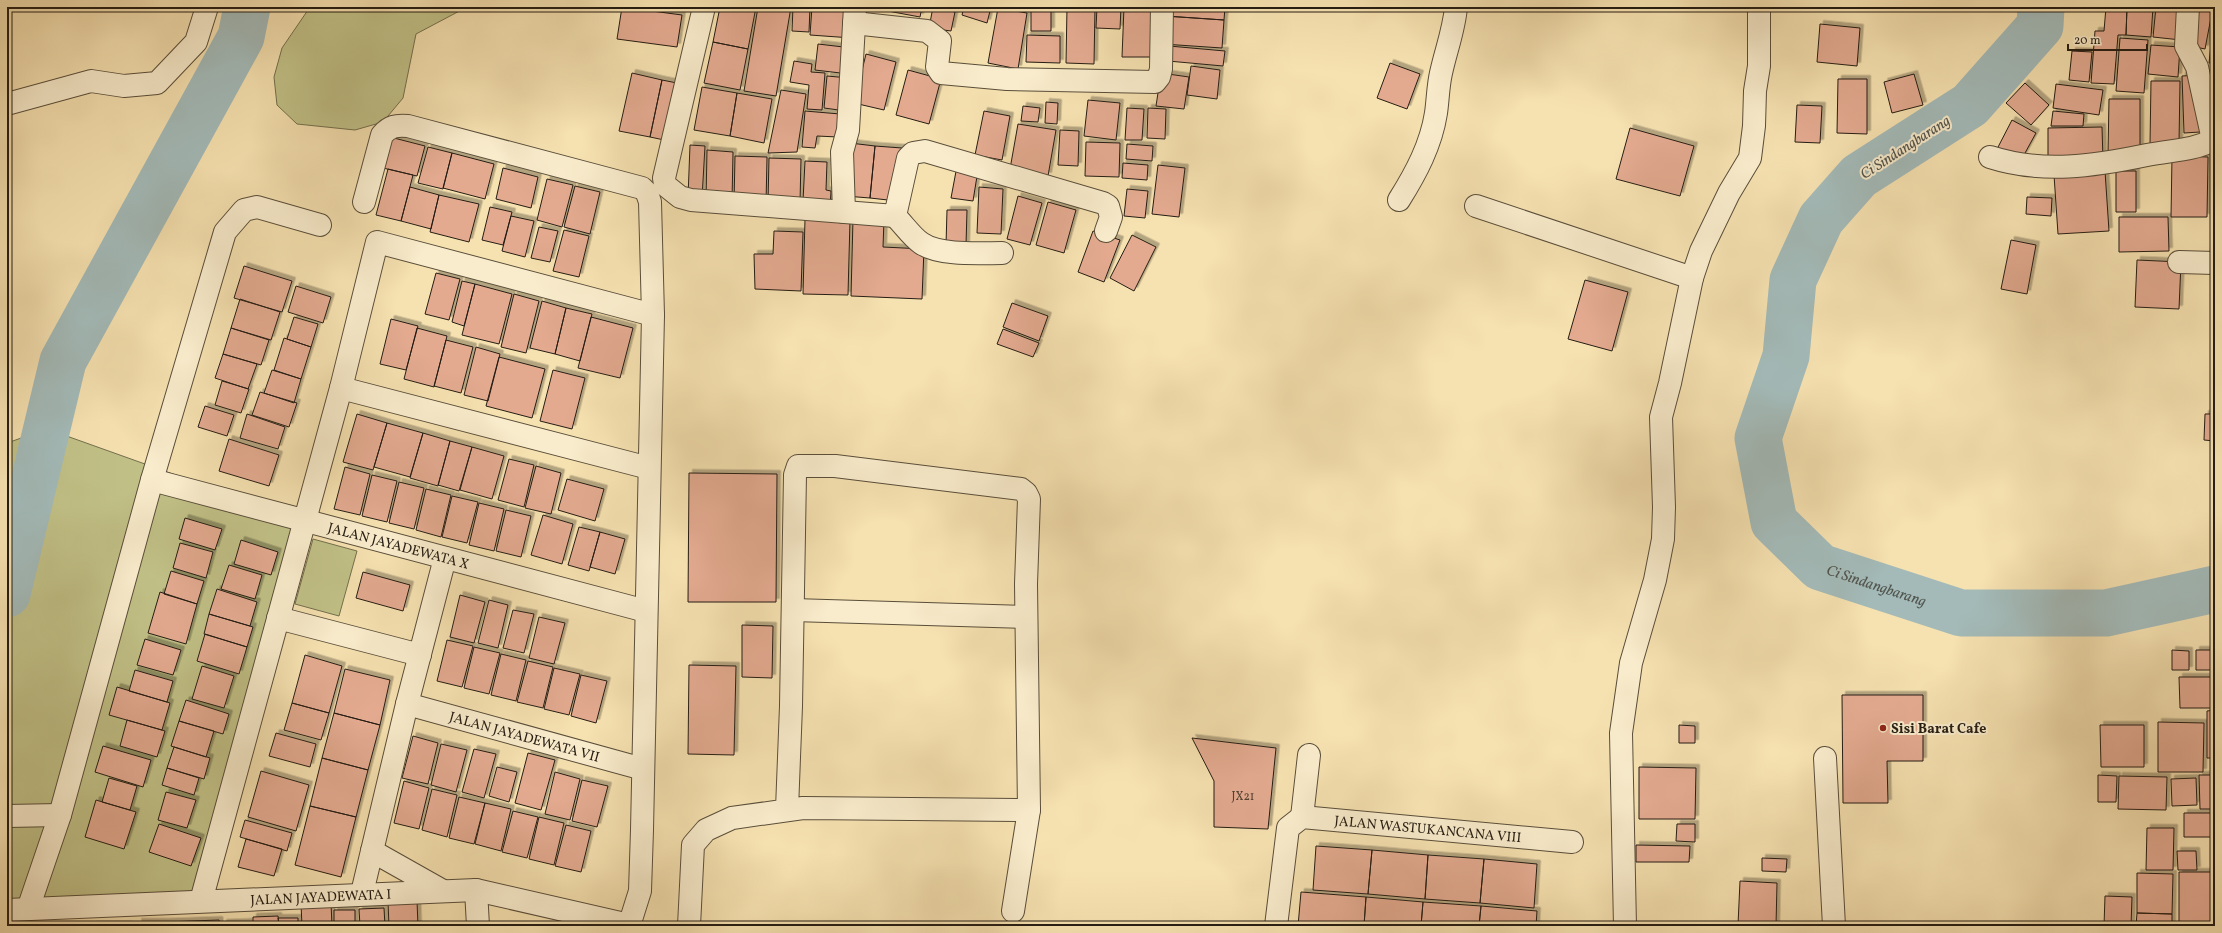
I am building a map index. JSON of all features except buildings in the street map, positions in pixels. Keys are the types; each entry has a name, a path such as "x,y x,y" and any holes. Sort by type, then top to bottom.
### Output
{"street":[{"path":"7,104 91,81 124,86 157,83 196,42 207,7"},
{"path":"704,7 664,178 665,185 680,197 691,200 896,216 922,244 934,249 972,253 1002,253"},
{"path":"844,212 842,152 848,130 855,15 927,31 940,41 937,67 941,73 1007,79 1155,82 1159,77 1161,69 1162,7"},
{"path":"1399,200 1416,172 1432,131 1436,113 1440,76 1445,52 1453,32 1456,7"},
{"path":"1625,926 1621,733 1631,663 1655,580 1663,539 1664,507 1661,417 1670,383 1692,278 1701,251 1716,218 1750,158 1754,126 1755,91 1759,66 1759,7"},
{"path":"1990,158 2014,165 2036,167 2092,165 2195,148 2214,139 2197,67 2186,46 2188,7"},
{"path":"364,202 382,135 388,128 395,125 408,126 642,188 647,193 650,202 653,315 643,769 640,891 629,926"},
{"path":"896,216 908,158 913,153 925,151 1103,203 1108,206 1111,213 1106,231"},
{"path":"1476,206 1692,278"},
{"path":"18,910 60,815 152,480 225,232 244,210 257,207 320,225"},
{"path":"201,900 341,388 377,242 653,315"},
{"path":"2179,262 2215,263"},
{"path":"341,388 649,468"},
{"path":"786,809 793,610 795,475 798,466 809,464 835,466 1021,489 1026,493 1029,499 1026,617 1028,810 1013,911"},
{"name":"JALAN JAYADEWATA X","path":"152,480 646,611"},
{"path":"362,894 407,704 445,558"},
{"path":"793,610 1026,617"},
{"path":"278,618 420,655"},
{"name":"JALAN JAYADEWATA VII","path":"407,704 643,769"},
{"path":"1276,926 1309,755"},
{"path":"1825,758 1834,926"},
{"path":"690,926 693,845 706,830 732,818 786,809 1028,810"},
{"path":"7,816 60,815"},
{"name":"JALAN WASTUKANCANA VIII","path":"1295,823 1572,842"},
{"path":"372,852 443,891"},
{"path":"476,890 478,926"},
{"name":"JALAN JAYADEWATA I","path":"18,910 201,900 476,890 629,926"}],"green space":[{"path":"310,7 467,7 416,34 403,98 383,122 355,130 297,124 277,105 274,77 282,48"},
{"path":"47,429 310,523 209,897 7,903 7,443"},
{"path":"313,539 357,551 339,616 295,604"}],"waterway":[{"path":"7,594 63,361 241,37 247,7"},
{"name":"Ci Sindangbarang","path":"2041,7 2040,26 1970,105 1859,176 1821,219 1793,280 1786,356 1758,438 1774,522 1820,567 1961,613 2106,613 2215,589"}],"place":[{"name":"Sisi Barat Cafe","path":"1883,728"}]}
